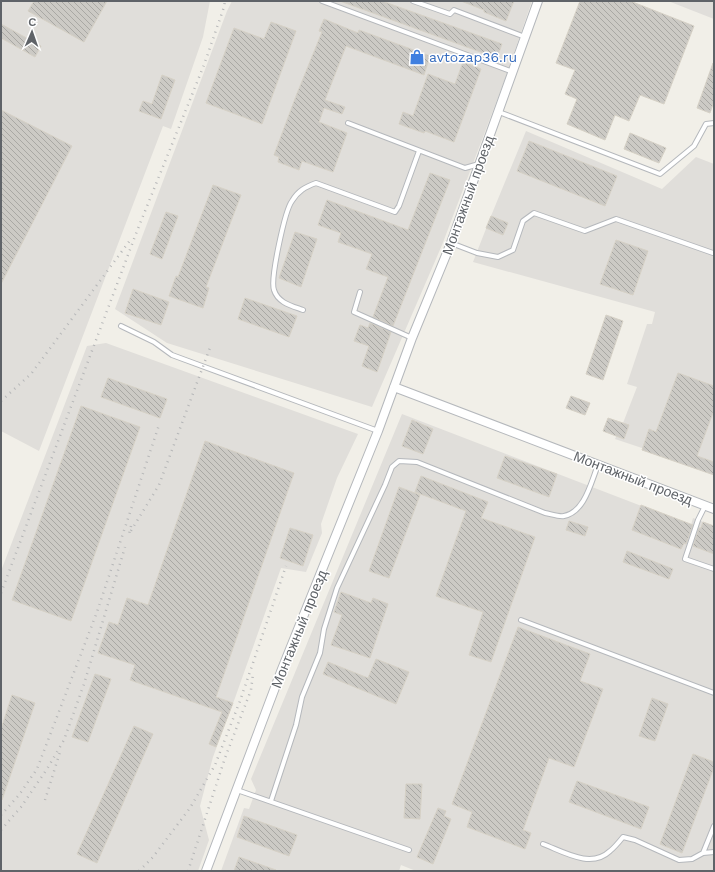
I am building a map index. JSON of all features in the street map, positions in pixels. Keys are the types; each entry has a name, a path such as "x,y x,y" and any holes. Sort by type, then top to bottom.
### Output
{"street":[{"name":"Монтажный проезд","path":"206,871 282,669 378,431 412,338 451,243 538,1"},
{"name":"Монтажный проезд","path":"394,387 714,509"}],"lane":[{"path":"322,1 513,72"},
{"path":"413,1 450,14 454,10 525,38"},
{"path":"498,112 660,174 694,146 706,124 714,122"},
{"path":"348,123 465,168 480,164"},
{"path":"303,310 281,301 274,290 276,255 291,202 303,187 316,183 395,212 399,206 419,150"},
{"path":"451,243 477,253 498,257 513,250 523,221 534,213 585,231 616,219 713,253"},
{"path":"360,292 354,312 412,338"},
{"path":"122,326 154,342 172,355 378,431"},
{"path":"271,801 296,725 302,697 320,653 324,629 337,588 386,485 392,467 399,461 418,462 545,512 563,516 574,512 585,498 598,465"},
{"path":"705,506 698,520 685,559 714,569"},
{"path":"520,620 714,693"},
{"path":"236,790 409,850"},
{"path":"703,853 714,826"},
{"path":"543,844 580,858 595,860 609,852 623,837 635,840 679,860 692,859 703,853 714,852"}],"shaded area":[{"path":"1,1 210,1 203,37 171,129 163,126 39,451 1,431 1,38 29,54 1,34"},
{"path":"232,1 532,1 505,79 442,245 372,407 167,343 115,309"},
{"path":"668,1 714,1 714,19"},
{"path":"526,131 662,189 696,157 714,164 714,472 615,439 637,387 627,384 647,324 652,324 655,312 473,262"},
{"path":"106,343 358,434 337,478 321,524 322,533 306,572 281,568 213,757 200,806 209,840 198,871 1,871 1,571 87,346"},
{"path":"402,414 691,525 693,518 714,526 714,871 416,871 401,865 399,871 221,871 244,808 249,809 256,790 251,779"}],"building":[{"path":"34,1 107,1 84,42 28,11"},
{"path":"340,1 382,1 502,44 497,58"},
{"path":"461,1 514,1 506,21"},
{"path":"580,1 630,1 694,26 664,104 640,95 629,121 615,115 605,140 567,124 577,99 565,94 575,70 556,63"},
{"path":"324,19 358,33 359,30 430,56 424,75 346,46 325,100 345,107 342,114 324,108 319,122 347,133 333,172 302,161 299,170 278,162 279,157 274,155 322,32 319,31"},
{"path":"271,22 296,31 262,124 206,103 234,28 264,39"},
{"path":"1,24 41,46 35,57 1,38"},
{"path":"463,62 481,69 454,142 425,131 424,133 399,124 403,112 413,116 428,74 455,84"},
{"path":"713,63 714,101 710,113 697,108"},
{"path":"162,75 175,80 161,119 139,111 143,101 152,104"},
{"path":"1,110 72,146 1,284"},
{"path":"630,133 666,148 659,163 624,149"},
{"path":"529,141 617,176 605,206 517,171"},
{"path":"430,173 450,180 393,326 373,317 388,277 366,269 372,254 338,242 341,233 318,225 327,200 408,230"},
{"path":"213,185 241,195 206,287 209,288 203,308 169,296 176,276 178,277"},
{"path":"166,212 178,216 162,259 150,254"},
{"path":"491,216 508,223 503,235 486,228"},
{"path":"295,232 317,239 301,287 279,278"},
{"path":"616,240 648,251 633,295 600,284"},
{"path":"133,289 169,302 161,325 125,313"},
{"path":"245,298 297,316 289,337 238,319"},
{"path":"606,315 623,321 603,380 586,374"},
{"path":"370,323 391,332 377,372 362,366 369,346 354,341 360,325 368,328"},
{"path":"678,373 714,386 714,410 697,456 714,462 714,475 642,450 649,429 656,432"},
{"path":"108,378 167,399 160,418 101,397"},
{"path":"571,396 590,403 585,415 566,408"},
{"path":"81,406 140,427 71,621 12,600"},
{"path":"608,418 629,425 624,439 603,431"},
{"path":"412,420 433,429 423,454 402,446"},
{"path":"205,441 294,473 216,697 233,703 216,747 209,744 222,712 130,680 135,665 98,653 109,622 118,625 127,598 148,605"},
{"path":"505,456 557,474 549,497 497,478"},
{"path":"421,476 488,502 481,518 535,537 491,662 469,655 483,612 436,596 466,511 415,492"},
{"path":"399,487 420,495 389,578 369,571"},
{"path":"641,505 693,525 686,544 684,543 681,549 632,530"},
{"path":"569,521 588,527 585,536 566,530"},
{"path":"703,522 714,526 714,554 693,546 699,528 701,528"},
{"path":"290,528 313,535 303,566 280,558"},
{"path":"627,551 673,569 669,579 623,562"},
{"path":"341,592 371,603 373,598 388,604 370,658 331,645 342,615 334,612"},
{"path":"518,627 590,654 580,681 603,689 574,767 549,758 523,830 531,833 525,849 467,827 472,812 452,804"},
{"path":"376,659 409,672 396,704 323,674 328,662 368,678"},
{"path":"95,674 111,679 88,742 72,737"},
{"path":"12,695 35,703 1,800 1,729"},
{"path":"652,698 668,704 655,741 639,736"},
{"path":"134,726 153,734 97,863 77,854"},
{"path":"693,754 714,762 714,767 682,853 660,844"},
{"path":"577,781 649,807 641,829 569,802"},
{"path":"406,784 422,784 420,819 404,818"},
{"path":"438,808 446,811 444,816 451,819 433,864 417,857"},
{"path":"244,816 297,835 289,856 237,837"},
{"path":"239,857 276,870 276,871 234,871"}],"railway":[{"path":"1,593 137,231 204,65 225,1"},
{"path":"1,401 31,374 131,239"},
{"path":"131,526 129,534 159,485 211,345"},
{"path":"1,815 19,795 37,769 97,612 159,425"},
{"path":"1,830 21,807 47,769 64,740 84,684 125,547"},
{"path":"139,871 153,857 190,808 215,765 240,701 286,566"},
{"path":"188,871 225,758 251,690 253,674"},
{"path":"45,800 60,752"}],"place":[{"name":"avtozap36.ru","path":"417,57"}]}
